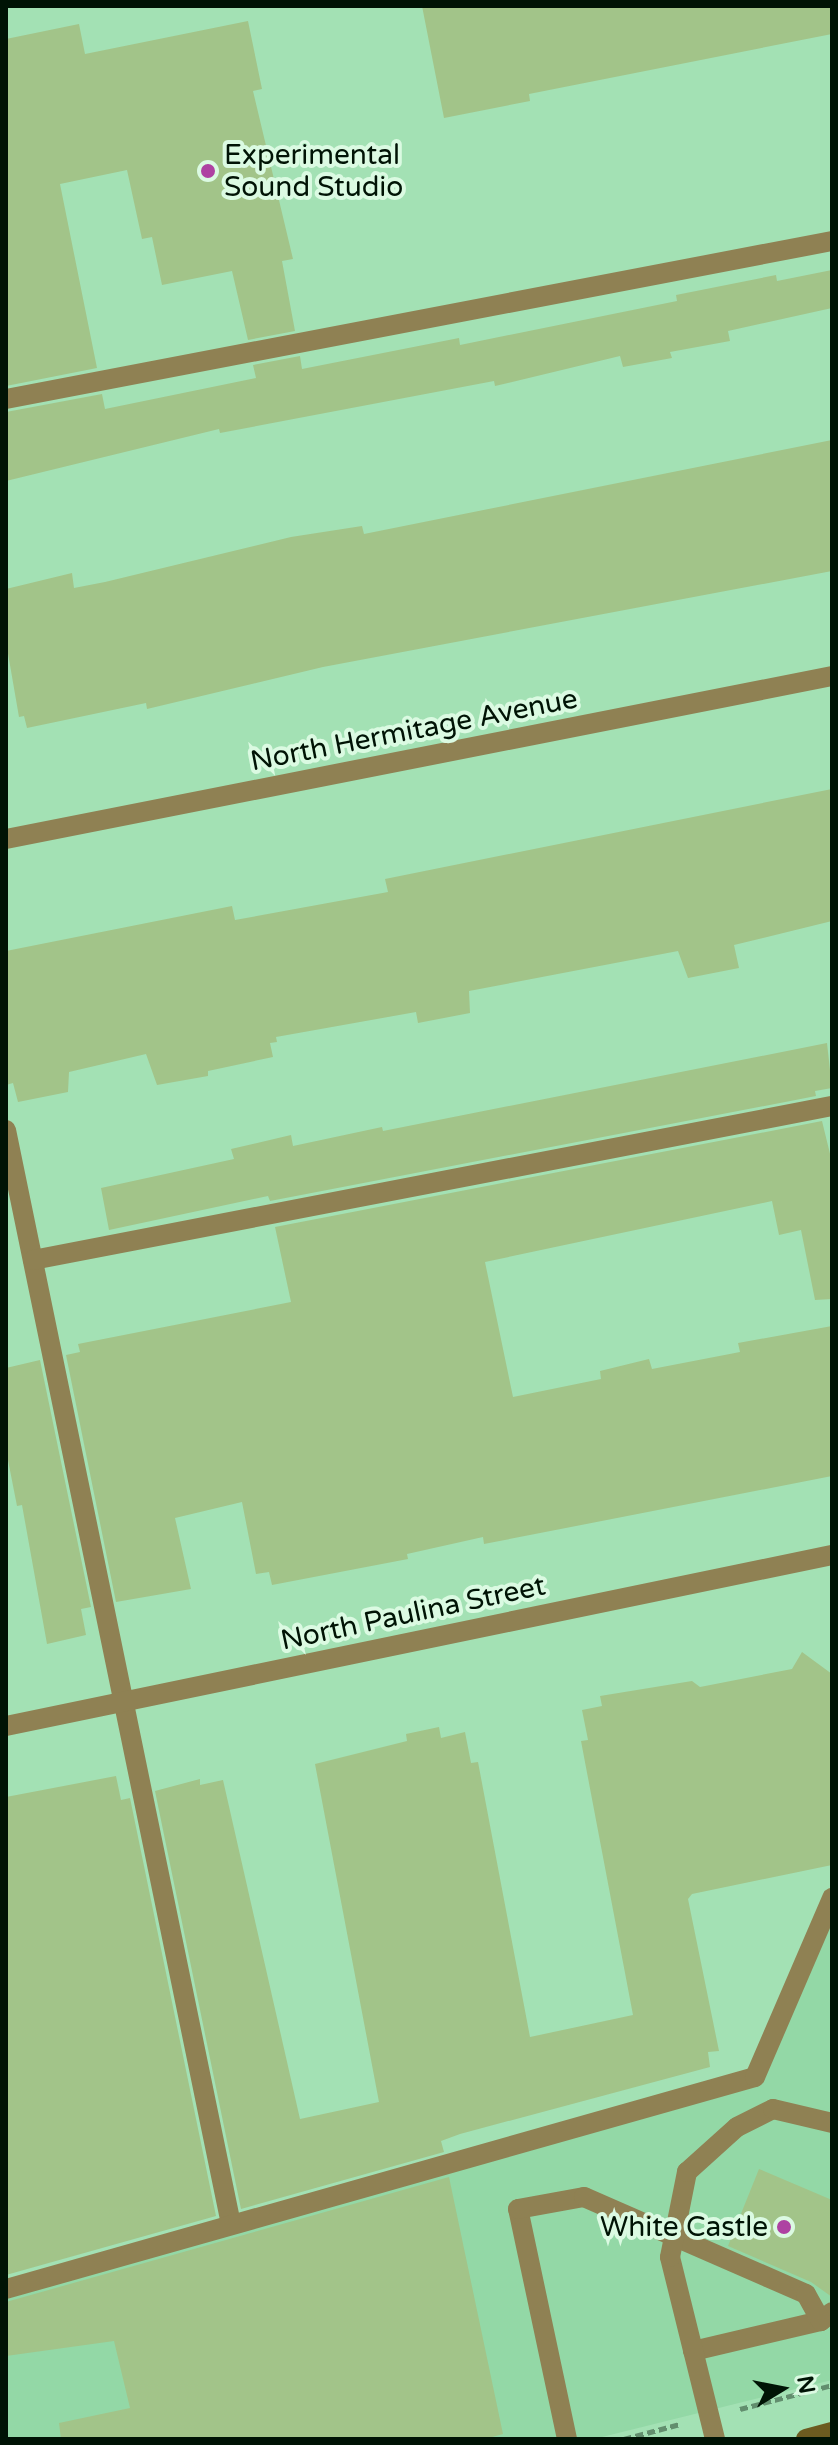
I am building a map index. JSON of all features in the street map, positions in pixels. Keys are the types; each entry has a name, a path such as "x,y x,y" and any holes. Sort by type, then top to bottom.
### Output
{"main road":[{"path":"806,2439 832,2432"}],"street":[{"path":"6,399 832,241"},
{"name":"North Hermitage Avenue","path":"6,839 832,676"},
{"path":"33,1260 832,1106"},
{"path":"6,1130 231,2224"},
{"name":"North Paulina Street","path":"6,1726 832,1555"},
{"path":"6,2289 755,2077 832,1898"},
{"path":"715,2439 670,2257 672,2231 687,2172 737,2127 773,2109 832,2123"},
{"path":"567,2439 518,2209 584,2197 672,2231 806,2294 826,2316 693,2351"}],"shaded area":[{"path":"832,1898 832,2380 594,2439 6,2439 6,2289 755,2077"}],"building":[{"path":"422,6 832,6 832,34 529,94 530,101 444,118"},
{"path":"248,21 262,89 253,91 293,259 282,261 295,331 248,340 232,271 162,285 152,237 142,239 127,170 60,184 97,368 6,386 6,39 79,24 85,54"},
{"path":"832,270 832,308 728,331 730,341 670,352 672,358 623,367 620,356 495,386 494,381 220,433 219,429 6,481 6,412 102,394 105,409 256,378 253,365 300,356 302,369 459,338 460,345 677,301 676,295 776,275 777,281"},
{"path":"832,440 832,571 323,667 147,709 146,703 27,728 24,716 19,717 6,642 6,589 72,573 74,588 291,537 362,526 364,534"},
{"path":"832,789 832,921 734,945 739,968 688,978 678,951 469,991 470,1013 418,1023 416,1012 276,1037 277,1042 270,1043 273,1057 208,1071 208,1076 157,1085 146,1054 69,1072 68,1092 18,1102 13,1083 6,1085 6,951 232,906 235,920 388,892 385,879"},
{"path":"827,1043 832,1088 815,1091 816,1096 270,1201 268,1196 109,1230 101,1188 234,1159 231,1149 291,1135 293,1146 382,1127 383,1131"},
{"path":"822,1121 832,1162 832,1299 815,1300 801,1230 779,1235 772,1201 485,1262 513,1397 601,1379 600,1371 649,1359 652,1369 740,1352 738,1343 832,1326 832,1476 484,1544 483,1537 407,1554 408,1559 272,1585 269,1572 256,1574 242,1502 175,1518 191,1589 116,1602 66,1355 80,1352 78,1344 291,1302 275,1227"},
{"path":"40,1360 91,1607 81,1609 86,1635 47,1644 22,1505 17,1506 6,1450 6,1368"},
{"path":"802,1652 832,1674 832,1865 692,1894 688,1899 719,2051 708,2052 710,2067 460,2134 441,2141 444,2152 241,2209 155,1791 200,1779 200,1785 223,1780 300,2119 379,2102 315,1764 407,1741 406,1734 439,1727 441,1738 465,1732 471,1763 478,1762 530,2037 633,2015 581,1741 588,1740 582,1710 602,1706 600,1696 692,1681 700,1687 792,1669"},
{"path":"116,1776 121,1800 130,1798 216,2216 6,2275 6,1797"},
{"name":"White Castle","path":"759,2169 832,2200 832,2297 811,2282 728,2246"},
{"path":"449,2177 503,2434 485,2439 61,2439 59,2423 130,2408 114,2341 6,2356 6,2302"}],"place":[{"name":"Experimental Sound Studio","path":"208,171"},
{"name":"White Castle","path":"784,2227"}]}
